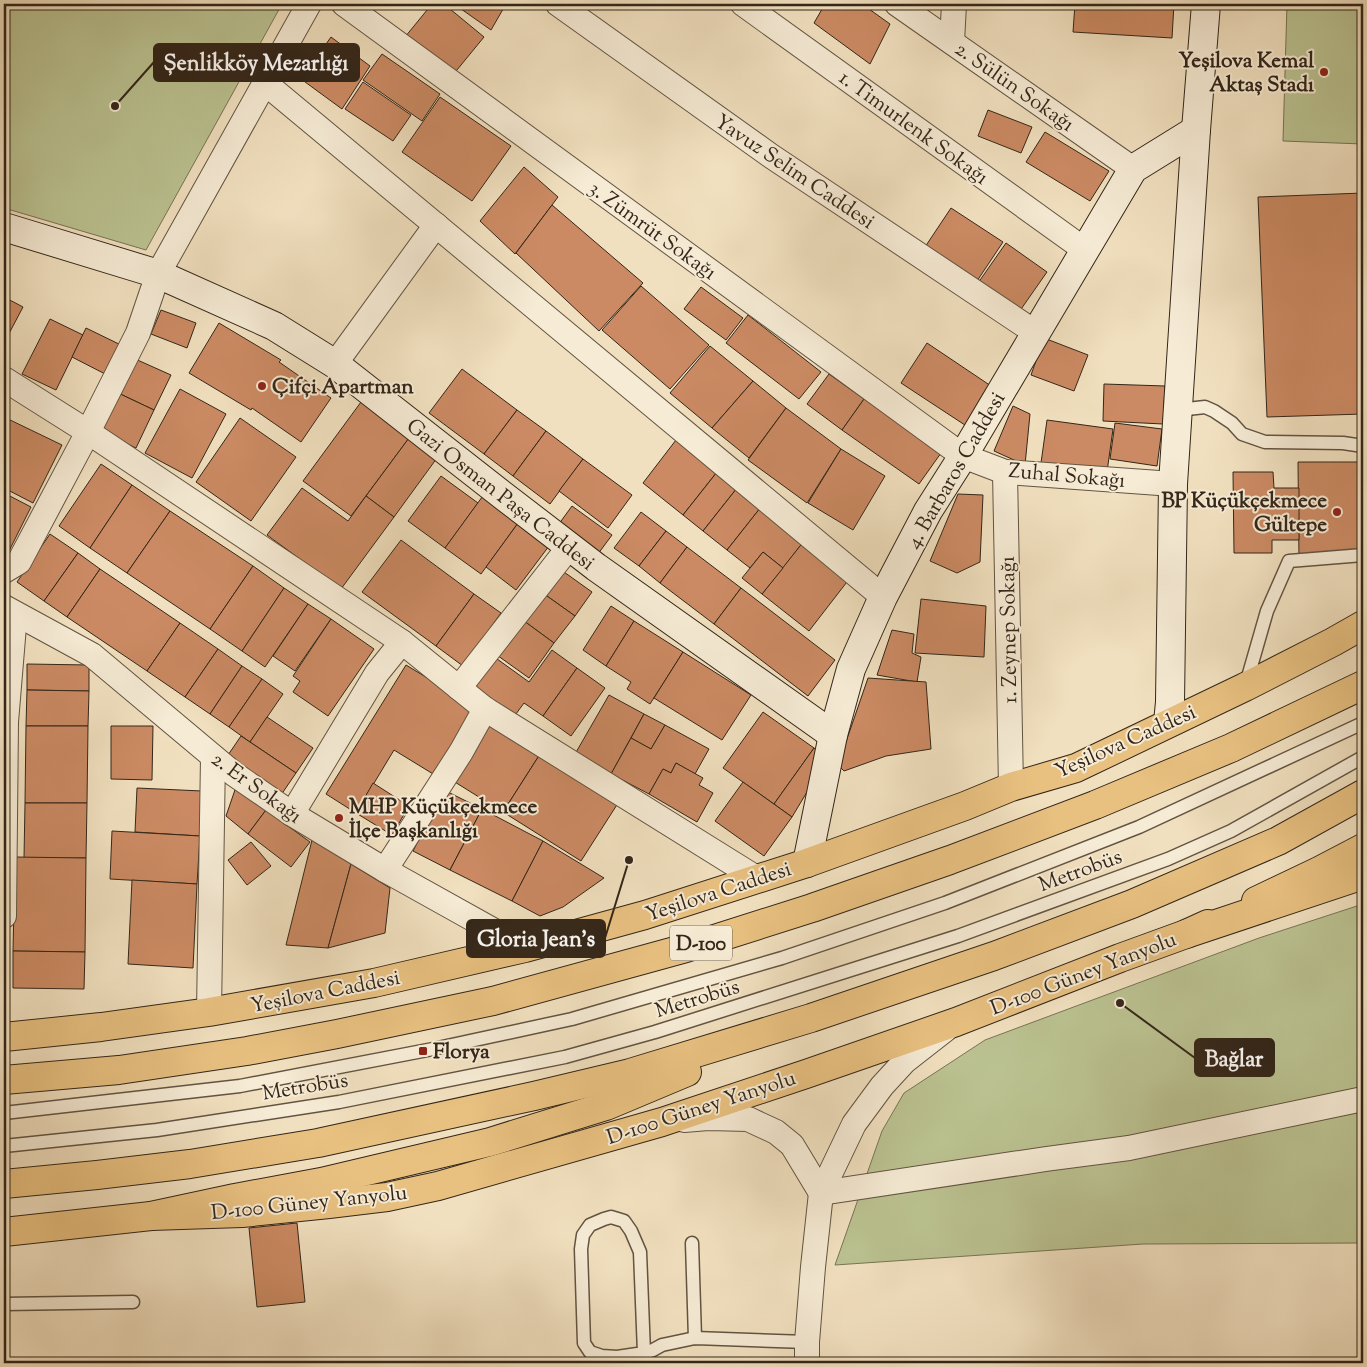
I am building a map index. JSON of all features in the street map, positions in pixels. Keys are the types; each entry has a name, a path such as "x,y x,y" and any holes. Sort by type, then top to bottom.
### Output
{"main road":[{"name":"Yeşilova Caddesi","path":"4,1037 101,1027 209,1012 374,983 524,948 645,915 807,863 965,806 1011,787 1076,768 1245,687 1363,625"},
{"name":"D-100","path":"4,1080 119,1070 247,1051 337,1034 493,1001 686,948 932,867 1095,805 1231,748 1363,685"},
{"path":"4,1184 97,1176 190,1164 318,1143 630,1073 811,1018 994,956 1132,904 1278,841 1363,794"},
{"name":"D-100 Güney Yanyolu","path":"4,1232 151,1216 242,1212 386,1197 438,1186 662,1122 956,1022 1186,934 1363,848"},
{"path":"1186,934 1363,875"},
{"path":"151,1216 321,1182 490,1142 606,1106 694,1069 732,1042"}],"street":[{"path":"4,571 19,562 138,333 158,274 309,4"},
{"name":"3. Zümrüt Sokağı","path":"344,4 963,456"},
{"name":"Yavuz Selim Caddesi","path":"558,4 770,156 1036,333"},
{"name":"1. Timurlenk Sokağı","path":"743,4 1085,250"},
{"name":"2. Sülün Sokağı","path":"897,4 1133,169"},
{"path":"952,42 954,4"},
{"path":"1168,723 1170,702 1173,484 1206,4"},
{"path":"265,83 883,597"},
{"name":"4. Barbaros Caddesi","path":"807,863 833,734 851,669 883,597 928,511 963,456 1133,169 1196,130"},
{"path":"335,364 436,224"},
{"name":"Gazi Osman Paşa Caddesi","path":"4,228 158,274 274,326 335,364 569,547 833,734"},
{"path":"4,380 88,432 402,642 484,709 758,879"},
{"name":"Zuhal Sokağı","path":"963,456 1005,472 1173,484"},
{"name":"1. Zeynep Sokağı","path":"1005,472 1011,787"},
{"path":"459,688 569,547"},
{"path":"4,916 6,722 10,610"},
{"name":"2. Er Sokağı","path":"10,610 92,655 234,774 292,814 385,870 524,948"},
{"path":"292,814 377,673 402,642"},
{"path":"385,870 461,752 484,709"},
{"path":"209,1012 213,757"},
{"path":"807,1353 813,1267 821,1193 854,1124 882,1086 905,1061 956,1022"},
{"path":"821,1193 1129,1148 1356,1100"},
{"path":"662,1122 708,1118 748,1119 755,1122 776,1132 792,1145 821,1193"}],"lane":[{"path":"1178,410 1205,408 1214,411 1232,422 1242,434 1265,442 1343,443 1363,446"},
{"path":"1245,687 1267,611 1289,561 1363,555"},
{"name":"Metrobüs","path":"4,1113 240,1086 433,1049 572,1019 782,958 945,904 1139,828 1363,723"},
{"name":"Metrobüs","path":"4,1146 157,1130 339,1102 565,1057 655,1032 958,936 1168,859 1230,831 1363,757"},
{"path":"644,1353 640,1252 632,1231 624,1221 611,1217 590,1225 583,1235 580,1249 584,1343 590,1352 602,1356 617,1357 644,1353 662,1345 695,1338 807,1353"},
{"path":"692,1243 695,1338"},
{"path":"4,1304 133,1302"}],"green space":[{"path":"4,4 282,4 146,250 4,208"},
{"name":"Yeşilova Kemal Aktaş Stadı","path":"1287,4 1363,4 1363,144 1283,141"},
{"path":"1363,904 1363,1243 1143,1244 835,1265 882,1131 904,1093 985,1040 1259,938"}],"building":[{"path":"432,4 444,4 484,37 452,76 405,37"},
{"path":"454,4 506,4 491,30"},
{"path":"825,4 862,4 890,24 870,64 814,23"},
{"path":"1075,4 1174,4 1172,38 1073,32"},
{"path":"331,37 370,66 342,109 301,79"},
{"path":"382,54 440,94 422,121 363,80"},
{"path":"363,82 411,115 393,141 345,109"},
{"path":"440,97 511,146 472,201 402,152"},
{"path":"988,110 1032,127 1021,153 978,136"},
{"path":"1045,132 1109,171 1090,201 1026,162"},
{"path":"524,167 558,197 515,254 480,221"},
{"path":"1363,193 1363,414 1267,417 1258,197"},
{"path":"552,205 643,283 599,331 516,253"},
{"path":"951,208 1003,242 977,281 925,247"},
{"path":"1006,243 1047,272 1019,312 978,283"},
{"path":"641,286 709,345 670,389 602,330"},
{"path":"701,287 743,318 726,340 684,309"},
{"path":"4,297 23,307 4,343"},
{"path":"161,310 196,323 187,348 151,334"},
{"path":"748,315 821,372 799,399 726,343"},
{"path":"50,319 83,335 56,390 22,374"},
{"name":"Çifçi Apartman","path":"219,323 281,360 279,362 331,398 301,442 252,408 251,410 189,373"},
{"path":"86,328 123,346 109,376 72,357"},
{"path":"1044,338 1088,355 1074,391 1031,375"},
{"path":"927,343 1000,392 974,431 901,383"},
{"path":"710,346 753,381 712,428 670,393"},
{"path":"133,358 171,375 154,410 116,392"},
{"path":"462,369 517,410 484,454 429,413"},
{"path":"829,374 864,399 842,430 807,404"},
{"path":"753,381 786,408 749,458 712,428"},
{"path":"1104,384 1165,386 1163,424 1103,421"},
{"path":"180,389 226,414 192,478 145,453"},
{"path":"116,392 154,410 136,448 98,430"},
{"path":"869,392 946,446 919,484 842,430"},
{"path":"361,402 409,438 351,516 303,481"},
{"path":"1013,406 1030,414 1025,465 994,451"},
{"path":"786,408 841,449 807,503 748,460"},
{"path":"517,410 546,431 513,476 484,454"},
{"path":"6,418 62,445 33,503 4,488 4,422"},
{"path":"240,418 296,457 251,521 196,482"},
{"path":"1047,420 1113,429 1107,472 1041,463"},
{"path":"1115,423 1162,429 1157,466 1110,459"},
{"path":"546,431 583,459 550,504 513,476"},
{"path":"409,438 437,458 394,517 366,496"},
{"path":"676,440 717,472 683,515 643,483"},
{"path":"841,449 885,476 853,530 808,503"},
{"path":"583,459 632,495 608,528 559,491"},
{"path":"1298,462 1363,462 1363,561 1299,561"},
{"path":"101,464 132,485 90,548 59,526"},
{"path":"717,472 737,488 703,531 683,515"},
{"path":"1233,472 1273,472 1274,488 1299,488 1299,540 1272,540 1272,553 1234,553"},
{"path":"441,476 478,503 445,548 408,521"},
{"path":"132,485 170,511 127,573 90,548"},
{"path":"302,488 348,521 366,496 394,517 341,589 267,535"},
{"path":"737,488 761,507 727,550 703,531"},
{"path":"4,493 31,507 8,553 4,551"},
{"path":"485,493 521,519 481,574 445,548"},
{"path":"958,494 983,495 980,562 957,573 930,561"},
{"path":"572,506 612,535 595,558 556,528"},
{"path":"761,507 804,541 783,568 763,552 750,568 727,550"},
{"path":"170,511 253,566 210,629 127,573"},
{"path":"641,512 666,531 639,566 614,548"},
{"path":"521,519 552,542 516,590 486,567"},
{"path":"666,531 687,547 660,583 639,566"},
{"path":"50,534 78,553 44,601 17,582"},
{"path":"401,540 474,594 436,646 362,592"},
{"path":"804,541 850,578 809,631 762,594"},
{"path":"687,547 741,588 714,624 660,583"},
{"path":"763,552 783,568 762,594 742,578"},
{"path":"78,553 100,569 67,617 44,601"},
{"path":"253,566 284,588 242,651 210,629"},
{"path":"557,567 592,592 575,616 540,591"},
{"path":"100,569 180,623 147,671 67,617"},
{"path":"284,588 308,604 265,667 242,651"},
{"path":"741,588 835,660 808,696 714,624"},
{"path":"540,591 575,616 554,643 520,618"},
{"path":"474,594 501,613 463,666 436,646"},
{"path":"921,599 986,606 984,657 915,653"},
{"path":"308,604 331,619 295,671 273,656"},
{"path":"611,606 634,621 606,666 583,650"},
{"path":"520,618 554,643 529,678 494,653"},
{"path":"331,619 374,649 328,716 293,692 300,681 293,676"},
{"path":"634,621 683,652 650,704 627,689 631,682 606,666"},
{"path":"180,623 218,649 185,697 147,671"},
{"path":"892,630 914,634 912,653 921,657 917,682 877,675"},
{"path":"218,649 242,666 210,714 185,697"},
{"path":"552,650 577,668 543,716 524,703 513,718 470,688 493,656 529,682"},
{"path":"683,652 751,695 722,740 654,698"},
{"path":"27,664 89,665 89,691 27,690"},
{"path":"406,665 480,710 438,777 394,750 356,813 326,794"},
{"path":"242,666 262,679 229,727 210,714"},
{"path":"577,668 605,688 571,736 543,716"},
{"path":"868,678 926,682 931,749 886,756 844,771 838,765"},
{"path":"262,679 283,694 250,742 229,727"},
{"path":"27,690 89,691 88,726 26,726"},
{"path":"609,695 644,714 611,774 575,754"},
{"path":"763,712 814,748 774,804 723,768"},
{"path":"644,714 665,725 651,749 631,738"},
{"path":"267,717 313,748 296,773 250,742"},
{"path":"489,718 542,751 503,812 450,779"},
{"path":"665,725 709,749 695,774 676,763 671,773 663,769 649,794 611,774 631,738 651,749"},
{"path":"26,726 88,726 87,803 25,803"},
{"path":"111,726 153,726 152,780 111,779"},
{"path":"241,736 296,773 281,795 226,758"},
{"path":"814,748 828,757 792,817 774,804"},
{"path":"542,751 620,800 581,861 503,812"},
{"path":"676,763 703,778 699,785 713,793 697,822 649,794 663,769 671,773"},
{"path":"743,782 792,817 764,856 715,821"},
{"path":"373,783 409,806 392,835 356,813"},
{"path":"237,784 266,810 248,834 226,816"},
{"path":"137,788 202,791 200,836 135,832"},
{"path":"444,790 482,809 450,870 413,851"},
{"path":"25,803 87,803 86,858 24,858"},
{"path":"482,809 543,841 512,901 450,870"},
{"path":"266,810 310,842 291,867 248,834"},
{"path":"112,831 200,836 197,884 110,879"},
{"path":"313,836 351,864 328,948 286,945"},
{"path":"543,841 604,878 563,907 540,916 512,901"},
{"path":"251,842 271,866 247,885 228,860"},
{"path":"15,857 86,858 85,952 13,951"},
{"path":"351,864 390,888 385,933 328,948"},
{"path":"132,880 197,884 193,968 128,964"},
{"path":"13,951 85,952 84,989 13,988"},
{"path":"297,1223 305,1302 257,1307 249,1228"}],"place":[{"name":"Yeşilova Kemal Aktaş Stadı","path":"1324,72"},
{"name":"Şenlikköy Mezarlığı","path":"115,106"},
{"name":"Çifçi Apartman","path":"262,386"},
{"name":"BP Küçükçekmece Gültepe","path":"1337,512"},
{"name":"MHP Küçükçekmece İlçe Başkanlığı","path":"339,818"},
{"name":"Gloria Jean's","path":"629,860"},
{"name":"Bağlar","path":"1120,1003"},
{"name":"Florya","path":"423,1051"}]}
